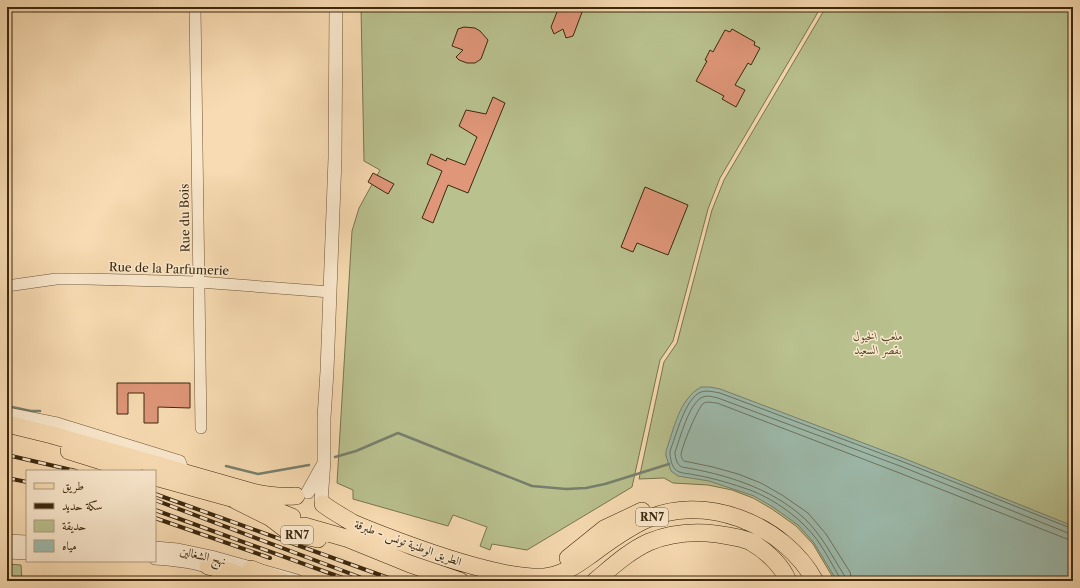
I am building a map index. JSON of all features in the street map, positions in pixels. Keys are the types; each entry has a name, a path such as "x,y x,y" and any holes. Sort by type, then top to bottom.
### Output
{"main road":[{"path":"7,424 52,435 271,496 312,498"},
{"path":"7,435 47,444 130,470"},
{"name":"الطريق الوطنية تونس - طبرقة","path":"156,477 276,510 298,522 346,538 410,564 460,581"},
{"name":"RN7","path":"231,498 271,518 288,531 298,535 371,549"},
{"name":"RN7","path":"312,498 323,513 318,522 310,526 298,522 290,513 290,505 312,498"},
{"name":"الطريق الوطنية تونس - طبرقة","path":"312,498 354,523 431,553 480,569 531,577 548,577 559,574 571,568 642,521 659,514 709,511 728,515 748,522 766,531 797,556 815,581"},
{"path":"431,553 451,550 516,567 544,569 561,563 604,529 641,512 662,506 675,506 694,511"},
{"path":"609,581 634,562 650,547 669,536 701,533 725,534 750,542 776,553 803,581"},
{"path":"750,542 772,558 780,567 788,581"},
{"path":"595,581 631,552 650,547 666,547 687,543 720,543 739,548 751,554 769,568 777,581"},
{"path":"208,566 281,581"},
{"path":"480,569 513,581"}],"street":[{"name":"Rue du Bois","path":"195,7 201,428"},
{"path":"312,498 324,462 324,418 335,158 336,7"},
{"name":"Rue de la Parfumerie","path":"7,286 56,280 81,279 199,282 330,292"},
{"path":"7,413 57,423 180,461 184,472"},
{"path":"7,541 26,542"},
{"name":"نهج الشغالين","path":"156,548 193,553 254,575 297,581"},
{"path":"7,552 26,553"},
{"path":"156,558 186,561 208,566 234,581"}],"green space":[{"path":"361,7 821,7 720,178 708,209 673,341 660,360 632,487 527,550 492,544 490,550 480,546 487,527 453,515 448,526 353,499 353,490 337,483 352,231 359,208 380,170 364,161"},
{"name":"ملعب الخيول بقصر السعيد","path":"826,7 1073,7 1073,581 835,581 813,544 796,526 753,498 732,490 708,485 673,483 664,478 639,479 664,362 677,343 712,210 724,180"},
{"path":"7,564 21,565 22,581 7,581"}],"water":[{"path":"701,387 720,389 903,458 1073,526 1073,581 837,581 814,543 798,525 773,507 754,496 709,481 678,476 671,471 666,456 666,451 678,415 687,399"}],"building":[{"path":"559,7 584,7 573,36 566,38 563,29 554,34 551,27"},
{"path":"464,27 475,28 488,40 481,59 475,63 467,63 459,60 456,57 463,50 452,46 458,29"},
{"path":"732,29 755,42 754,45 760,48 751,65 748,63 735,85 745,90 736,107 722,99 724,96 696,81 707,61 705,60 710,50 713,52 725,30 730,32"},
{"path":"493,97 505,103 468,193 448,185 433,223 422,218 442,171 427,164 431,154 446,161 447,158 465,165 477,137 459,126 466,110 486,114"},
{"path":"373,173 394,184 388,194 368,182"},
{"path":"645,187 688,205 668,255 637,243 633,252 621,247"},
{"path":"117,383 190,383 190,408 158,407 158,423 144,423 144,393 128,393 128,414 117,414"}],"waterway":[{"path":"7,406 31,411 40,411"},
{"path":"335,457 356,451 398,433 532,486 566,489 586,488 605,484 669,464"},
{"path":"226,466 258,474 309,465"}],"railway":[{"path":"7,455 72,470"},
{"path":"7,478 26,482"},
{"path":"156,494 397,581"},
{"path":"156,500 370,581"},
{"path":"156,510 351,581"},
{"path":"156,518 270,558"}]}
